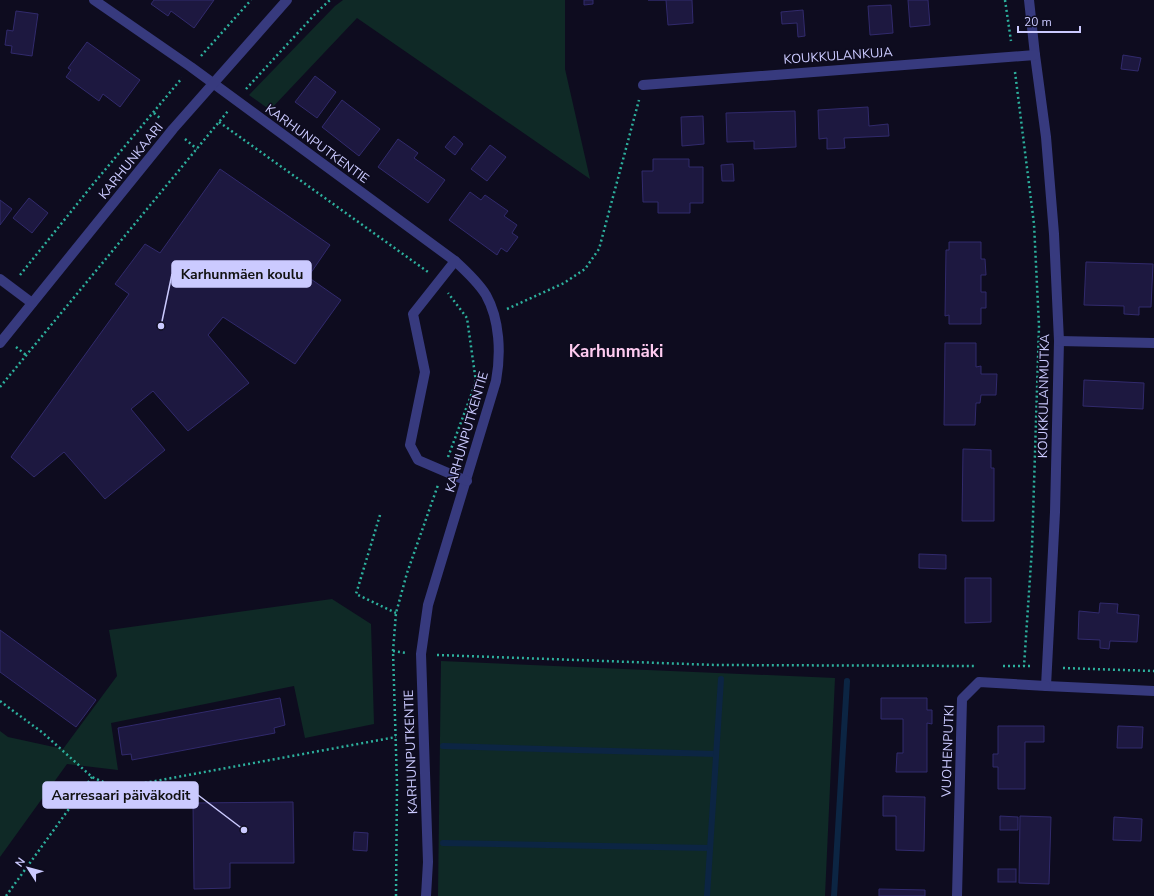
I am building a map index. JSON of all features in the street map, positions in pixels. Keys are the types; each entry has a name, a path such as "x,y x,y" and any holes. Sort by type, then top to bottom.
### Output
{"street":[{"name":"KARHUNPUTKENTIE","path":"94,0 191,67 455,261 473,278 486,296 494,314 499,342 500,363 467,480 428,605 421,654 428,862 426,896"},
{"name":"KARHUNKAARI","path":"0,343 212,83 287,0"},
{"name":"KOUKKULANMUTKA","path":"1029,0 1047,144 1054,234 1059,341 1055,512 1046,686"},
{"name":"KOUKKULANKUJA","path":"643,85 1035,55"},
{"path":"455,261 413,314 425,372 410,445 418,460 467,480"},
{"path":"0,278 32,303"},
{"path":"1059,341 1154,343"},
{"name":"VUOHENPUTKI","path":"957,896 962,700 979,682 1046,686"},
{"path":"1046,686 1154,691"}],"path":[{"path":"11,287 94,183 191,67 251,0"},
{"path":"0,387 236,101 317,12 330,0"},
{"path":"1005,0 1034,224 1039,326 1032,548 1024,666"},
{"path":"494,314 564,283 585,269 599,248 643,85"},
{"path":"219,122 439,281 467,318 476,382 424,522 396,613 393,651 398,856 396,896"},
{"path":"380,515 356,594 396,613"},
{"path":"393,651 421,654 724,666 977,666"},
{"path":"1000,666 1154,671"},
{"path":"0,700 43,733 92,777 117,788 396,737"},
{"path":"6,896 92,777"}],"green space":[{"path":"343,0 565,0 565,69 590,179 357,18 270,110 249,95 335,6"},
{"path":"332,599 371,624 374,724 305,738 294,686 111,723 118,770 67,764 0,857 0,731 8,737 63,749 117,676 109,630"},
{"path":"441,661 835,678 825,896 438,896"}],"building":[{"path":"154,0 214,0 194,28 171,11 168,16 151,4"},
{"path":"584,0 593,0 593,4 584,5"},
{"path":"666,0 692,0 693,23 668,25"},
{"path":"908,0 928,0 930,25 910,27"},
{"path":"891,5 893,33 870,35 868,6"},
{"path":"803,10 805,36 798,37 797,23 782,24 781,12"},
{"path":"16,11 38,14 32,56 11,53 12,46 5,45 7,30 13,31"},
{"path":"87,42 140,80 120,107 103,94 99,101 66,77 71,70 68,68"},
{"path":"1123,55 1141,58 1138,71 1121,69"},
{"path":"315,76 336,92 317,118 295,102"},
{"path":"342,100 380,129 359,156 322,127"},
{"path":"868,107 869,126 888,124 889,136 844,138 845,148 827,149 827,138 819,139 818,110"},
{"path":"795,111 796,147 754,149 754,141 727,142 726,113"},
{"path":"703,116 704,144 682,146 681,117"},
{"path":"454,136 463,144 455,155 445,147"},
{"path":"398,139 418,153 414,158 445,180 428,203 378,167"},
{"path":"490,145 506,157 487,181 471,169"},
{"path":"653,159 689,159 689,167 703,167 703,203 690,203 690,213 658,213 658,202 643,202 642,171 653,171"},
{"path":"733,164 734,181 722,181 721,165"},
{"path":"220,169 330,245 308,277 341,300 295,364 223,317 208,335 249,383 188,431 153,391 131,409 165,450 105,499 64,452 34,477 11,457 129,294 115,284 145,244 160,253"},
{"path":"470,192 481,200 485,195 508,211 504,216 517,225 512,233 518,237 507,252 501,248 497,255 449,220"},
{"path":"29,198 48,213 32,233 13,218"},
{"path":"0,200 12,209 0,225"},
{"path":"949,242 981,242 981,259 985,259 986,275 981,275 981,292 986,292 986,308 981,308 981,324 949,324 949,315 945,316 946,250 949,250"},
{"path":"1086,262 1153,264 1151,307 1139,307 1139,315 1124,314 1124,306 1084,305"},
{"path":"945,343 976,343 976,367 981,366 981,374 997,374 996,395 981,395 980,403 976,403 975,425 944,425"},
{"path":"1084,380 1144,383 1143,409 1083,406"},
{"path":"963,449 991,450 991,468 994,468 994,521 962,521"},
{"path":"919,554 946,555 946,569 919,568"},
{"path":"965,578 991,578 991,622 965,623"},
{"path":"1100,603 1118,604 1117,613 1139,615 1137,642 1110,641 1109,649 1100,648 1100,640 1078,639 1079,611 1099,613"},
{"path":"0,630 96,700 76,727 0,672"},
{"path":"280,698 285,725 274,728 275,733 132,760 131,754 122,755 118,728"},
{"path":"881,698 927,698 927,710 932,710 932,724 927,723 927,772 896,772 897,753 903,753 903,719 881,719"},
{"path":"998,726 1044,726 1044,742 1025,742 1025,789 998,789 998,767 993,767 993,754 998,754"},
{"path":"1118,726 1143,727 1142,748 1117,748"},
{"path":"883,796 925,797 924,851 896,850 896,816 883,816"},
{"path":"293,802 294,863 230,863 230,888 194,889 193,803"},
{"path":"1000,816 1018,817 1018,830 1000,830"},
{"path":"1020,816 1051,817 1049,884 1019,883"},
{"path":"1114,817 1142,819 1141,841 1113,840"},
{"path":"354,832 368,833 367,851 353,850"},
{"path":"998,869 1016,869 1016,882 998,882"},
{"path":"879,889 925,890 925,896 879,896"}],"waterway":[{"path":"707,896 721,679"},
{"path":"834,896 847,681"},
{"path":"443,746 716,754"},
{"path":"443,843 710,848"}],"place":[{"name":"Karhunmäen koulu","path":"161,326"},
{"name":"Aarresaari päiväkodit","path":"244,830"}],"district":[{"name":"Karhunmäki","path":"616,351"}]}
